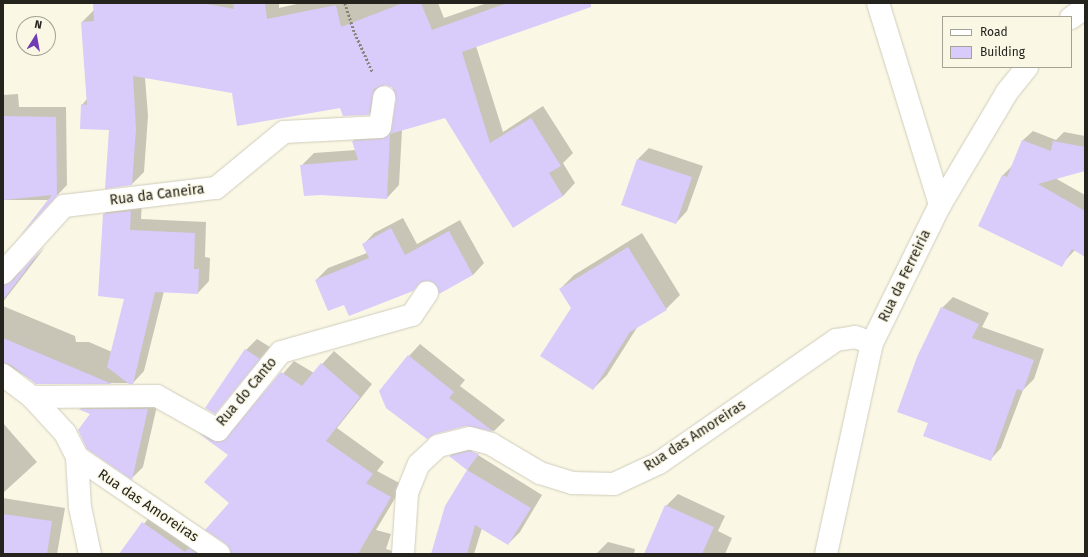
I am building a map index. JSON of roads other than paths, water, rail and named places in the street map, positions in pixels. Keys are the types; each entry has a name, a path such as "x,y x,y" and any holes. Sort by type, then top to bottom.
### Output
{"street":[{"path":"878,3 940,205"},
{"path":"1072,17 1085,8"},
{"name":"Rua da Ferreiria","path":"826,554 872,343 940,205 1007,92 1026,68"},
{"name":"Rua da Caneira","path":"3,273 64,206 216,188 284,132 380,127 384,97"},
{"name":"Rua do Canto","path":"32,397 157,396 218,430 281,352 412,315 427,293"},
{"name":"Rua das Amoreiras","path":"403,554 407,493 419,464 438,446 469,438 491,444 540,473 572,483 614,484 659,463 836,340 855,337 872,343"},
{"path":"3,375 32,397 65,433 77,458 80,507 90,554"},
{"name":"Rua das Amoreiras","path":"77,458 215,553"}]}
